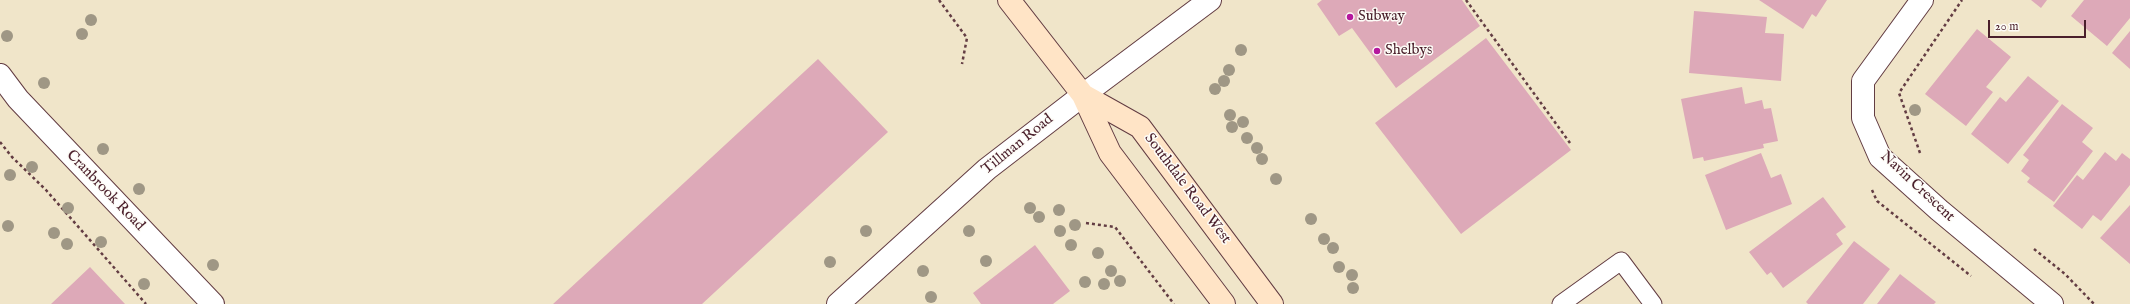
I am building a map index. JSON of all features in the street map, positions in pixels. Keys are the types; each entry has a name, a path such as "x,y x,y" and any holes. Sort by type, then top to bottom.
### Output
{"main road":[{"name":"Southdale Road West","path":"1008,0 1082,95 1110,153 1224,304"},
{"name":"Southdale Road West","path":"1082,95 1140,127 1272,304"}],"street":[{"name":"Tillman Road","path":"838,304 987,170 1082,95 1210,0"},
{"name":"Navin Crescent","path":"1922,0 1863,81 1863,118 1880,157 2052,304"},
{"name":"Cranbrook Road","path":"0,75 18,99 213,304"}],"lane":[{"path":"1561,304 1621,261 1653,304"}],"path":[{"path":"939,0 967,38 962,64"},
{"path":"1466,0 1570,143"},
{"path":"1922,158 1899,93 1962,0"},
{"path":"0,142 12,157 46,190 146,304"},
{"path":"1086,223 1115,227 1174,304"},
{"path":"2029,245 2066,274 2094,304"}],"building":[{"path":"1322,0 1462,0 1480,26 1396,88 1352,28 1339,36 1317,4"},
{"path":"1759,0 1827,0 1816,17 1812,14 1803,29"},
{"path":"2031,0 2047,0 2041,8"},
{"path":"2084,0 2130,0 2130,18 2107,46 2071,16"},
{"path":"1694,11 1767,17 1765,33 1784,34 1781,81 1689,73"},
{"path":"1977,29 2011,57 1986,87 1993,92 1966,126 1925,94"},
{"path":"2130,31 2130,69 2112,53"},
{"path":"1486,38 1571,150 1461,234 1375,123"},
{"path":"818,59 888,132 702,304 553,304"},
{"path":"2028,76 2059,101 2008,164 1971,134 2000,97 2006,102"},
{"path":"1742,87 1745,104 1762,100 1764,109 1771,108 1778,141 1763,144 1764,148 1704,161 1703,157 1693,159 1681,99"},
{"path":"2062,104 2093,128 2082,142 2093,151 2054,202 2027,182 2030,178 2021,171 2029,160 2023,155"},
{"path":"2105,152 2116,161 2122,153 2130,159 2130,185 2101,221 2093,215 2082,229 2053,206 2077,175 2083,180"},
{"path":"1761,153 1771,178 1781,174 1792,204 1726,230 1705,175"},
{"path":"1823,197 1846,227 1836,234 1843,244 1783,288 1771,272 1767,275 1749,252"},
{"path":"2130,205 2130,264 2100,238"},
{"path":"1854,241 1890,269 1863,304 1808,304 1806,302"},
{"path":"1035,245 1070,291 1053,304 981,304 973,293"},
{"path":"90,267 125,304 51,304"},
{"path":"1900,274 1936,302 1934,304 1877,304"}],"place":[{"name":"Subway","path":"1350,17"},
{"name":"Shelbys","path":"1377,51"}]}
